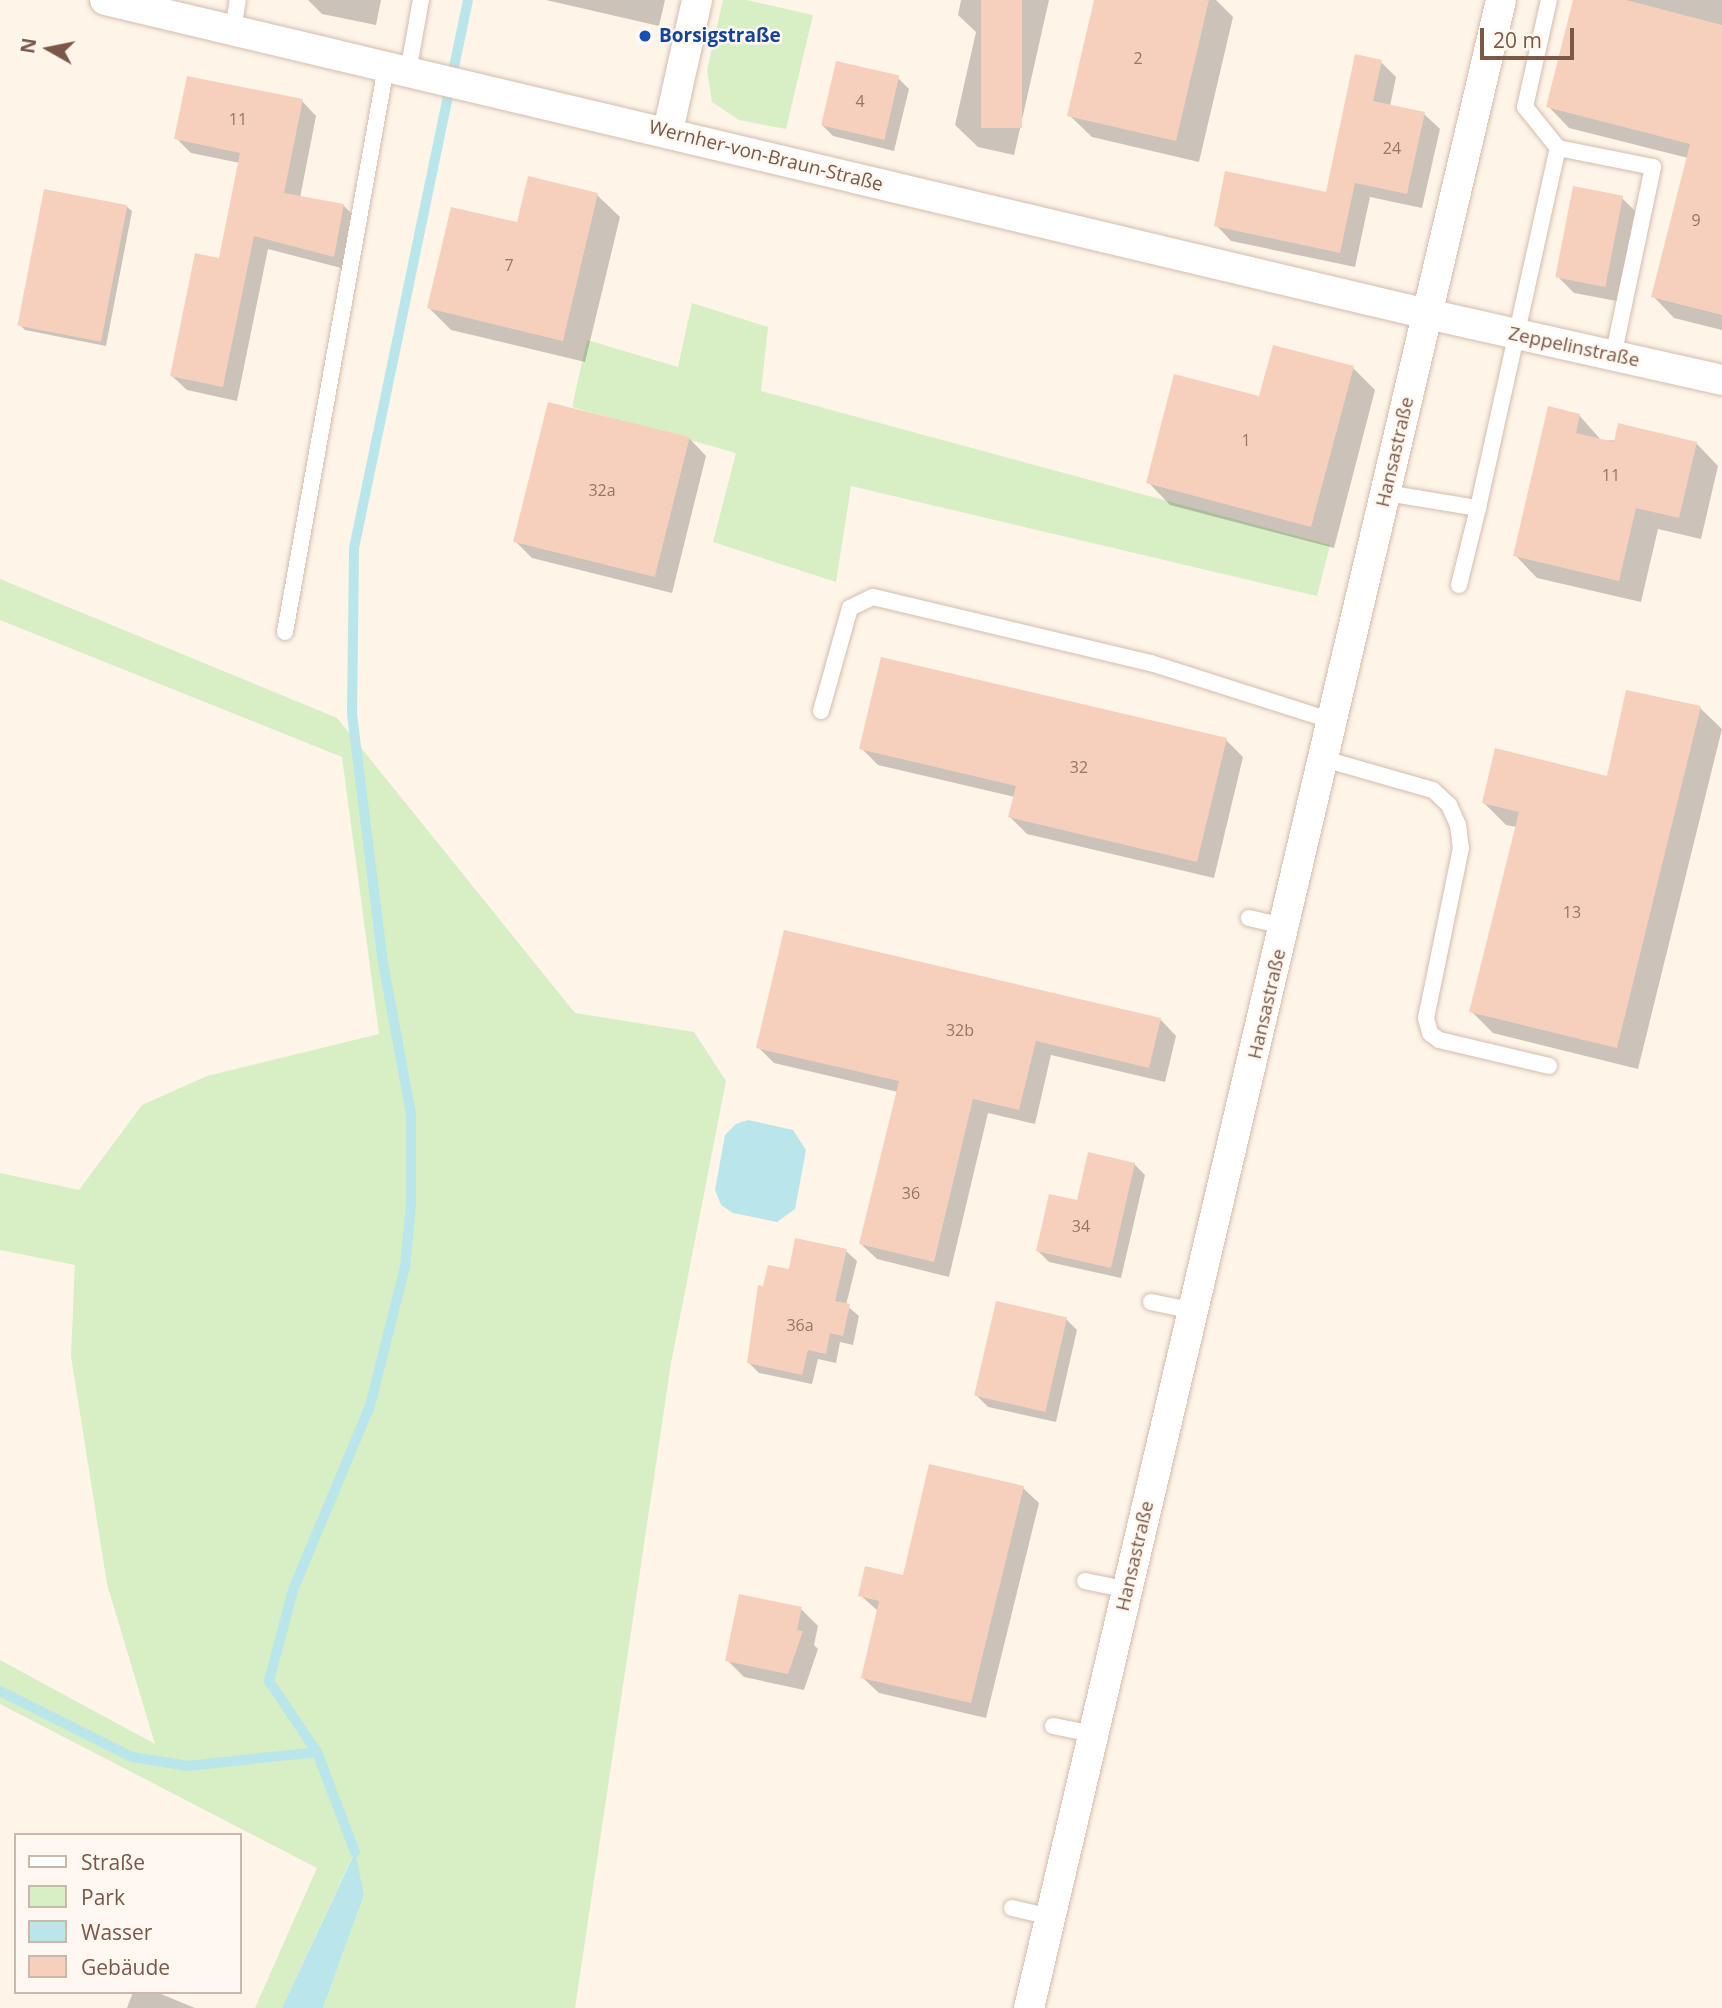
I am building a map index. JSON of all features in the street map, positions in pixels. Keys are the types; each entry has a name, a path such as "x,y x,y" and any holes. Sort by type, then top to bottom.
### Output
{"street":[{"name":"Wernher-von-Braun-Straße","path":"105,0 668,131 1427,314"},
{"path":"668,131 697,0"},
{"name":"Hansastraße","path":"1029,2008 1502,0"},
{"name":"Zeppelinstraße","path":"1427,314 1722,380"}],"lane":[{"path":"233,30 238,0"},
{"path":"285,632 408,72 421,0"},
{"path":"1549,0 1525,107 1558,148 1653,167 1613,356"},
{"path":"1459,585 1519,335 1558,148"},
{"path":"1386,493 1478,508"},
{"path":"821,711 850,608 873,597 1152,663 1333,721"},
{"path":"1324,759 1433,790 1450,805 1458,825 1460,859 1426,1018 1430,1033 1439,1040 1549,1066"},
{"path":"1249,918 1285,926"},
{"path":"1151,1302 1194,1311"},
{"path":"1085,1581 1128,1590"},
{"path":"1053,1726 1093,1734"},
{"path":"1012,1908 1051,1917"}],"green space":[{"path":"723,0 746,0 813,15 786,129 739,120 712,102 707,70"},
{"path":"692,303 768,327 761,391 1330,545 1317,596 851,486 836,582 713,542 736,453 572,407 587,340 678,367"},
{"path":"0,579 337,718 575,1013 694,1032 726,1081 671,1363 575,2008 323,2008 364,1895 354,1853 282,2008 255,2008 317,1868 0,1704 0,1660 155,1744 107,1584 71,1356 75,1265 0,1250 0,1173 79,1190 142,1105 207,1076 379,1034 342,757 0,620"}],"water":[{"path":"748,1120 793,1130 806,1150 795,1209 777,1222 733,1213 721,1205 715,1190 725,1135 736,1124"},
{"path":"355,1852 364,1895 323,2008 282,2008"}],"building":[{"path":"981,0 1022,0 1022,128 981,128"},
{"path":"1094,0 1209,0 1176,141 1067,116"},
{"path":"1573,0 1626,0 1722,25 1722,315 1651,297 1690,144 1546,107"},
{"path":"1355,54 1382,60 1373,101 1425,112 1407,194 1355,183 1340,253 1214,226 1225,171 1326,192"},
{"path":"836,61 899,76 884,140 821,125"},
{"path":"187,76 303,99 284,193 344,204 334,257 254,236 223,387 170,376 195,253 219,258 240,153 174,139"},
{"path":"528,176 598,193 563,341 427,308 451,207 517,222"},
{"path":"1573,186 1623,196 1605,287 1555,277"},
{"path":"44,189 127,205 101,342 17,325"},
{"path":"1273,345 1354,366 1311,527 1146,483 1174,374 1259,396"},
{"path":"548,402 690,437 655,577 513,542"},
{"path":"1548,406 1580,414 1576,433 1614,442 1618,423 1697,442 1679,518 1636,508 1619,581 1513,556"},
{"path":"881,657 1227,738 1197,862 1008,817 1016,786 859,749"},
{"path":"1626,690 1701,706 1617,1048 1469,1012 1519,812 1482,803 1495,748 1607,776"},
{"path":"784,930 1161,1018 1149,1068 1036,1041 1019,1110 973,1099 934,1262 859,1244 899,1081 756,1048"},
{"path":"1088,1152 1135,1163 1111,1268 1036,1251 1049,1194 1077,1200"},
{"path":"795,1238 847,1249 835,1301 850,1304 843,1336 830,1333 826,1354 808,1350 802,1375 747,1363 758,1285 763,1286 768,1265 789,1269"},
{"path":"996,1301 1067,1317 1045,1412 974,1396"},
{"path":"929,1464 1024,1486 971,1703 861,1678 879,1601 858,1596 865,1566 903,1575"},
{"path":"739,1594 802,1607 797,1630 803,1631 788,1674 725,1661"}],"waterway":[{"path":"355,1852 317,1752 269,1681 293,1590 370,1406 405,1267 411,1205 411,1114 383,963 352,715 354,548 468,0"},
{"path":"0,1691 132,1757 188,1766 317,1752"}],"place":[{"name":"Borsigstraße","path":"645,36"}]}
